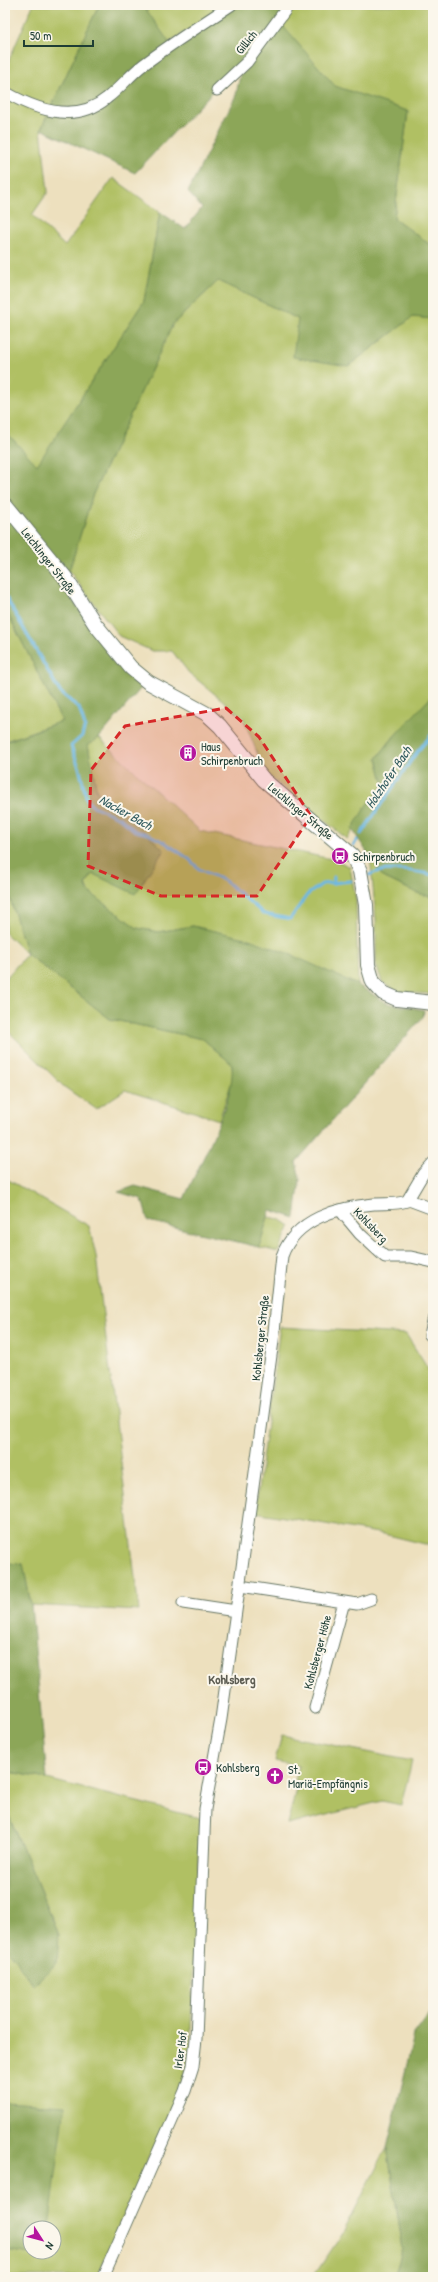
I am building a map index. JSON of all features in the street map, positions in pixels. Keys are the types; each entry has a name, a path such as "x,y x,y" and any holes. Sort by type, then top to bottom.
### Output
{"main road":[{"name":"Leichlinger Straße","path":"5,504 65,577 95,624 131,668 148,682 207,714 220,726 264,780 352,855 360,871 366,904 368,966 373,982 383,993 398,999 433,1003"}],"street":[{"path":"5,92 45,110 74,112 93,107 109,97 126,79 156,55 231,5"},
{"name":"Gillich","path":"217,90 247,62 289,5"},
{"path":"433,1164 423,1174 409,1200 433,1209"},
{"name":"Kohlsberger Straße","path":"204,1808 221,1720 240,1586 268,1384 282,1256 290,1241 306,1225 340,1210 362,1205 394,1204 409,1200"},
{"name":"Kohlsberg","path":"340,1210 360,1234 385,1257 411,1257 433,1262"},
{"path":"430,1336 433,1322"},
{"name":"Kohlsberger Höhe","path":"240,1586 357,1604 371,1599"},
{"name":"Kohlsberger Höhe","path":"315,1708 344,1602"},
{"path":"183,1603 236,1612"},
{"name":"Irler Hof","path":"103,2277 185,2091 193,2066 196,2039 204,1808"}],"highlighted area":[{"path":"226,708 259,737 311,816 257,896 161,896 88,866 91,770 125,726"}],"green space":[{"path":"33,5 99,5 41,129 48,192 32,215 65,246 113,178 160,212 144,301 37,466 5,431 5,69"},
{"path":"99,5 143,5 173,48 237,5 289,5 281,24 335,86 408,111 394,218 433,247 433,319 413,317 348,366 293,357 298,319 218,281 173,324 93,494 69,571 59,583 141,688 99,738 88,745 97,792 119,807 164,850 135,894 93,874 85,884 88,891 137,928 158,932 193,926 249,939 287,953 358,985 387,1003 424,1010 423,1017 296,1162 300,1179 295,1218 270,1210 259,1247 148,1221 142,1199 118,1192 135,1186 184,1199 223,1114 232,1079 232,1064 203,1039 110,1019 27,954 5,882 5,742 62,721 5,608 5,431 37,465 144,301 160,212 185,229 202,208 188,192 236,95 242,66 218,86 135,173 41,129"},
{"path":"143,5 226,5 169,43"},
{"path":"292,5 433,5 433,105 430,115 433,116 433,247 394,218 408,112 335,87 280,24"},
{"path":"218,281 298,319 348,366 413,317 433,319 433,699 395,735 377,758 384,785 347,839 265,773 243,717 189,673 172,651 152,651 119,636 69,571 93,494 173,324"},
{"path":"5,608 62,721 5,741"},
{"path":"433,695 433,897 417,893 383,877 352,829 368,803 384,785 377,758 396,734"},
{"path":"99,738 200,831 336,860 350,867 356,900 358,985 193,926 158,932 137,928 94,898 85,885 93,874 119,807 97,792 88,745"},
{"path":"370,856 383,877 417,893 433,897 433,994 400,992 382,982 376,965 376,919"},
{"path":"5,882 27,954 5,933"},
{"path":"27,954 110,1019 203,1039 232,1064 233,1078 219,1120 125,1090 96,1109 63,1086 5,1028 5,979"},
{"path":"5,1178 89,1226 96,1256 139,1611 31,1605 23,1564 5,1563"},
{"path":"268,1217 280,1219 290,1226 278,1252 259,1247"},
{"path":"280,1327 406,1334 433,1377 433,1546 384,1534 255,1512"},
{"path":"5,1563 23,1564 31,1605 47,1779 5,1771"},
{"path":"282,1735 412,1761 401,1805 382,1801 287,1825 298,1781 295,1780 299,1766 275,1761"},
{"path":"5,1771 47,1779 200,1818 190,2050 183,2080 97,2277 5,2277 5,1865 26,1975 33,1984 59,1935 5,1807"},
{"path":"5,1807 59,1935 57,1963 33,1985 5,1945"},
{"path":"433,2009 433,2277 394,2277 403,2249 387,2147 414,2035"},
{"path":"5,2102 65,2106 50,2220 22,2220 22,2253 5,2250"},
{"path":"387,2147 403,2249 394,2277 313,2277 343,2233"}],"waterway":[{"name":"Nacker Bach","path":"5,596 60,692 79,708 85,726 82,736 71,746 79,767 87,800 91,805 120,818 135,831 148,834 166,843 189,859 199,869 225,881 264,914 290,919 307,895 322,884 351,881"},
{"name":"Holzhofer Bach","path":"361,834 417,752 433,733"},
{"name":"Holzhofer Bach","path":"354,845 357,840"},
{"name":"Nacker Bach","path":"369,875 375,872 391,870 418,872 433,875"},
{"name":"Nacker Bach","path":"333,884 334,877"}],"place":[{"name":"Haus Schirpenbruch","path":"188,753"},
{"name":"Schirpenbruch","path":"340,856"},
{"name":"Kohlsberg","path":"203,1767"},
{"name":"St. Mariä-Empfängnis","path":"275,1776"}],"district":[{"name":"Kohlsberg","path":"232,1679"}]}
